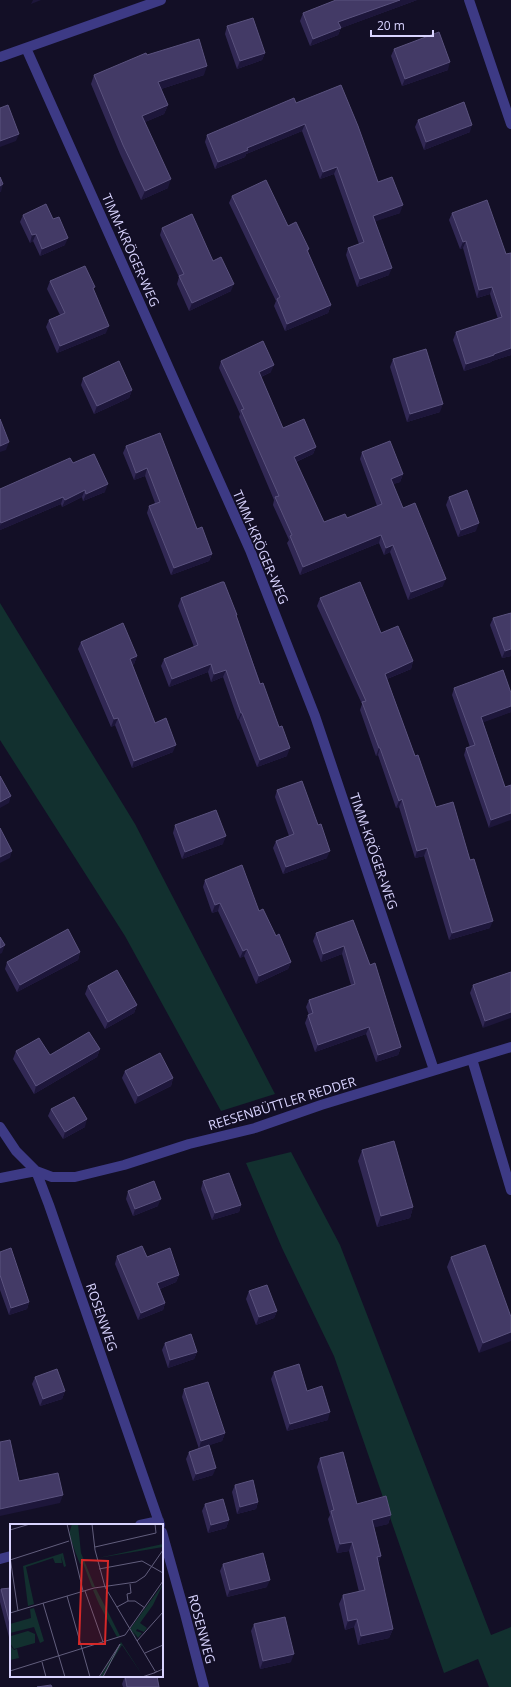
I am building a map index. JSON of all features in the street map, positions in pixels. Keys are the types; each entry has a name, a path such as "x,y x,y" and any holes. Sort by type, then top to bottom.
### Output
{"street":[{"path":"0,57 161,0"},
{"path":"469,0 511,124"},
{"name":"TIMM-KRÖGER-WEG","path":"26,48 250,550 315,716 434,1070"},
{"name":"REESENBÜTTLER REDDER","path":"36,1171 52,1177 75,1177 124,1165 189,1144 255,1128 321,1105 511,1047"},
{"path":"472,1059 511,1190"},
{"name":"ROSENWEG","path":"0,1127 16,1151 36,1171 50,1205 159,1523"},
{"path":"0,1178 36,1171"},
{"name":"ROSENWEG","path":"163,1535 186,1614 204,1687"},
{"path":"0,1559 10,1556"}],"green space":[{"path":"0,603 135,824 275,1094 221,1111 125,936 0,740"},
{"path":"291,1152 340,1245 491,1635 511,1627 511,1687 489,1687 478,1659 444,1673 334,1356 282,1248 246,1163"}],"building":[{"path":"336,0 400,0 338,22 341,28 313,39 303,13"},
{"path":"253,18 265,53 240,61 227,26"},
{"path":"439,32 450,62 405,79 394,49"},
{"path":"199,39 207,66 158,82 168,105 142,116 171,179 145,191 123,145 94,75 146,53 147,55"},
{"path":"341,85 358,126 378,182 392,177 403,205 373,216 392,268 360,279 348,248 364,242 337,167 323,172 305,124 247,148 248,150 218,162 207,135 294,98 296,103"},
{"path":"464,102 472,125 426,142 418,120"},
{"path":"8,105 19,134 0,141 0,108"},
{"path":"0,177 3,184 0,186"},
{"path":"266,180 288,226 296,222 309,249 307,250 331,305 287,324 277,299 280,297 232,196"},
{"path":"487,200 506,254 511,253 511,348 466,364 456,332 502,317 492,287 479,290 466,241 463,242 452,213"},
{"path":"46,204 53,219 59,217 68,238 42,249 36,234 32,235 23,215"},
{"path":"192,214 213,261 221,257 234,284 192,303 179,276 184,274 162,228"},
{"path":"85,266 95,287 93,288 109,326 60,346 49,320 65,313 50,281"},
{"path":"263,341 274,365 259,372 283,428 304,419 316,447 294,457 324,522 345,514 347,518 382,504 362,452 390,441 403,474 391,479 403,508 415,503 446,579 411,592 393,545 386,548 381,535 303,567 290,536 292,535 275,497 279,496 241,410 244,409 221,361"},
{"path":"426,349 443,404 410,414 393,359"},
{"path":"119,361 132,390 97,406 83,378"},
{"path":"0,419 9,442 0,446"},
{"path":"160,433 197,529 202,527 212,554 174,568 149,506 160,502 147,468 136,473 126,446"},
{"path":"94,454 108,484 86,494 85,490 65,500 63,497 1,523 0,489 70,458 73,463"},
{"path":"467,490 479,523 461,530 449,497"},
{"path":"224,582 237,615 260,684 263,683 279,727 282,726 290,748 260,760 226,670 214,674 211,664 172,679 164,659 198,645 181,598"},
{"path":"360,582 381,633 398,626 413,661 385,674 415,756 418,755 436,807 453,802 470,860 474,859 493,921 452,933 427,848 417,851 402,799 399,801 362,702 366,701 320,598"},
{"path":"511,613 511,649 505,651 493,618"},
{"path":"123,623 137,656 130,659 155,723 166,718 176,745 134,761 118,718 114,719 81,642"},
{"path":"503,670 511,693 511,706 481,717 505,787 511,785 511,813 491,820 466,748 475,745 454,688"},
{"path":"0,776 11,796 0,802"},
{"path":"302,781 318,825 321,824 330,851 286,867 276,841 294,834 277,790"},
{"path":"216,810 226,836 185,852 175,825"},
{"path":"0,828 12,851 0,857"},
{"path":"242,865 259,911 263,909 276,936 279,934 291,962 259,976 247,949 243,951 220,903 215,905 205,880"},
{"path":"353,920 370,965 375,963 401,1047 378,1055 369,1027 318,1045 308,1015 313,1013 309,1000 355,984 344,946 323,954 316,933"},
{"path":"68,929 80,952 20,985 7,962"},
{"path":"0,937 5,945 0,948"},
{"path":"117,970 137,1005 108,1022 88,986"},
{"path":"511,972 511,1012 485,1021 473,985"},
{"path":"89,1032 100,1049 36,1086 16,1051 39,1038 50,1055"},
{"path":"160,1053 173,1078 138,1096 125,1071"},
{"path":"74,1097 87,1119 65,1132 51,1109"},
{"path":"394,1141 413,1207 381,1216 362,1150"},
{"path":"229,1173 241,1205 215,1213 203,1181"},
{"path":"154,1181 161,1199 135,1209 128,1191"},
{"path":"485,1245 511,1317 511,1332 483,1343 451,1257"},
{"path":"142,1246 147,1257 170,1248 179,1275 157,1283 165,1303 141,1313 117,1256"},
{"path":"11,1248 29,1302 11,1308 0,1275 0,1252"},
{"path":"267,1285 277,1311 259,1317 249,1291"},
{"path":"191,1334 197,1352 170,1360 165,1343"},
{"path":"299,1364 307,1391 322,1386 330,1412 290,1424 274,1372"},
{"path":"57,1369 65,1391 43,1399 35,1377"},
{"path":"208,1382 225,1433 201,1441 184,1389"},
{"path":"10,1440 19,1481 58,1473 63,1495 0,1509 0,1442"},
{"path":"209,1445 216,1468 196,1474 189,1452"},
{"path":"343,1452 357,1504 386,1496 391,1515 372,1520 381,1556 377,1557 393,1629 361,1636 357,1619 348,1621 343,1595 365,1590 352,1542 340,1544 331,1511 334,1510 320,1458"},
{"path":"253,1480 258,1502 240,1507 235,1485"},
{"path":"223,1499 229,1520 211,1525 205,1504"},
{"path":"263,1553 270,1580 230,1590 223,1564"},
{"path":"10,1588 10,1624 1,1589"},
{"path":"285,1617 294,1654 263,1661 254,1624"},
{"path":"125,1677 157,1677 159,1687 127,1687"},
{"path":"51,1685 52,1687 37,1687"}]}
